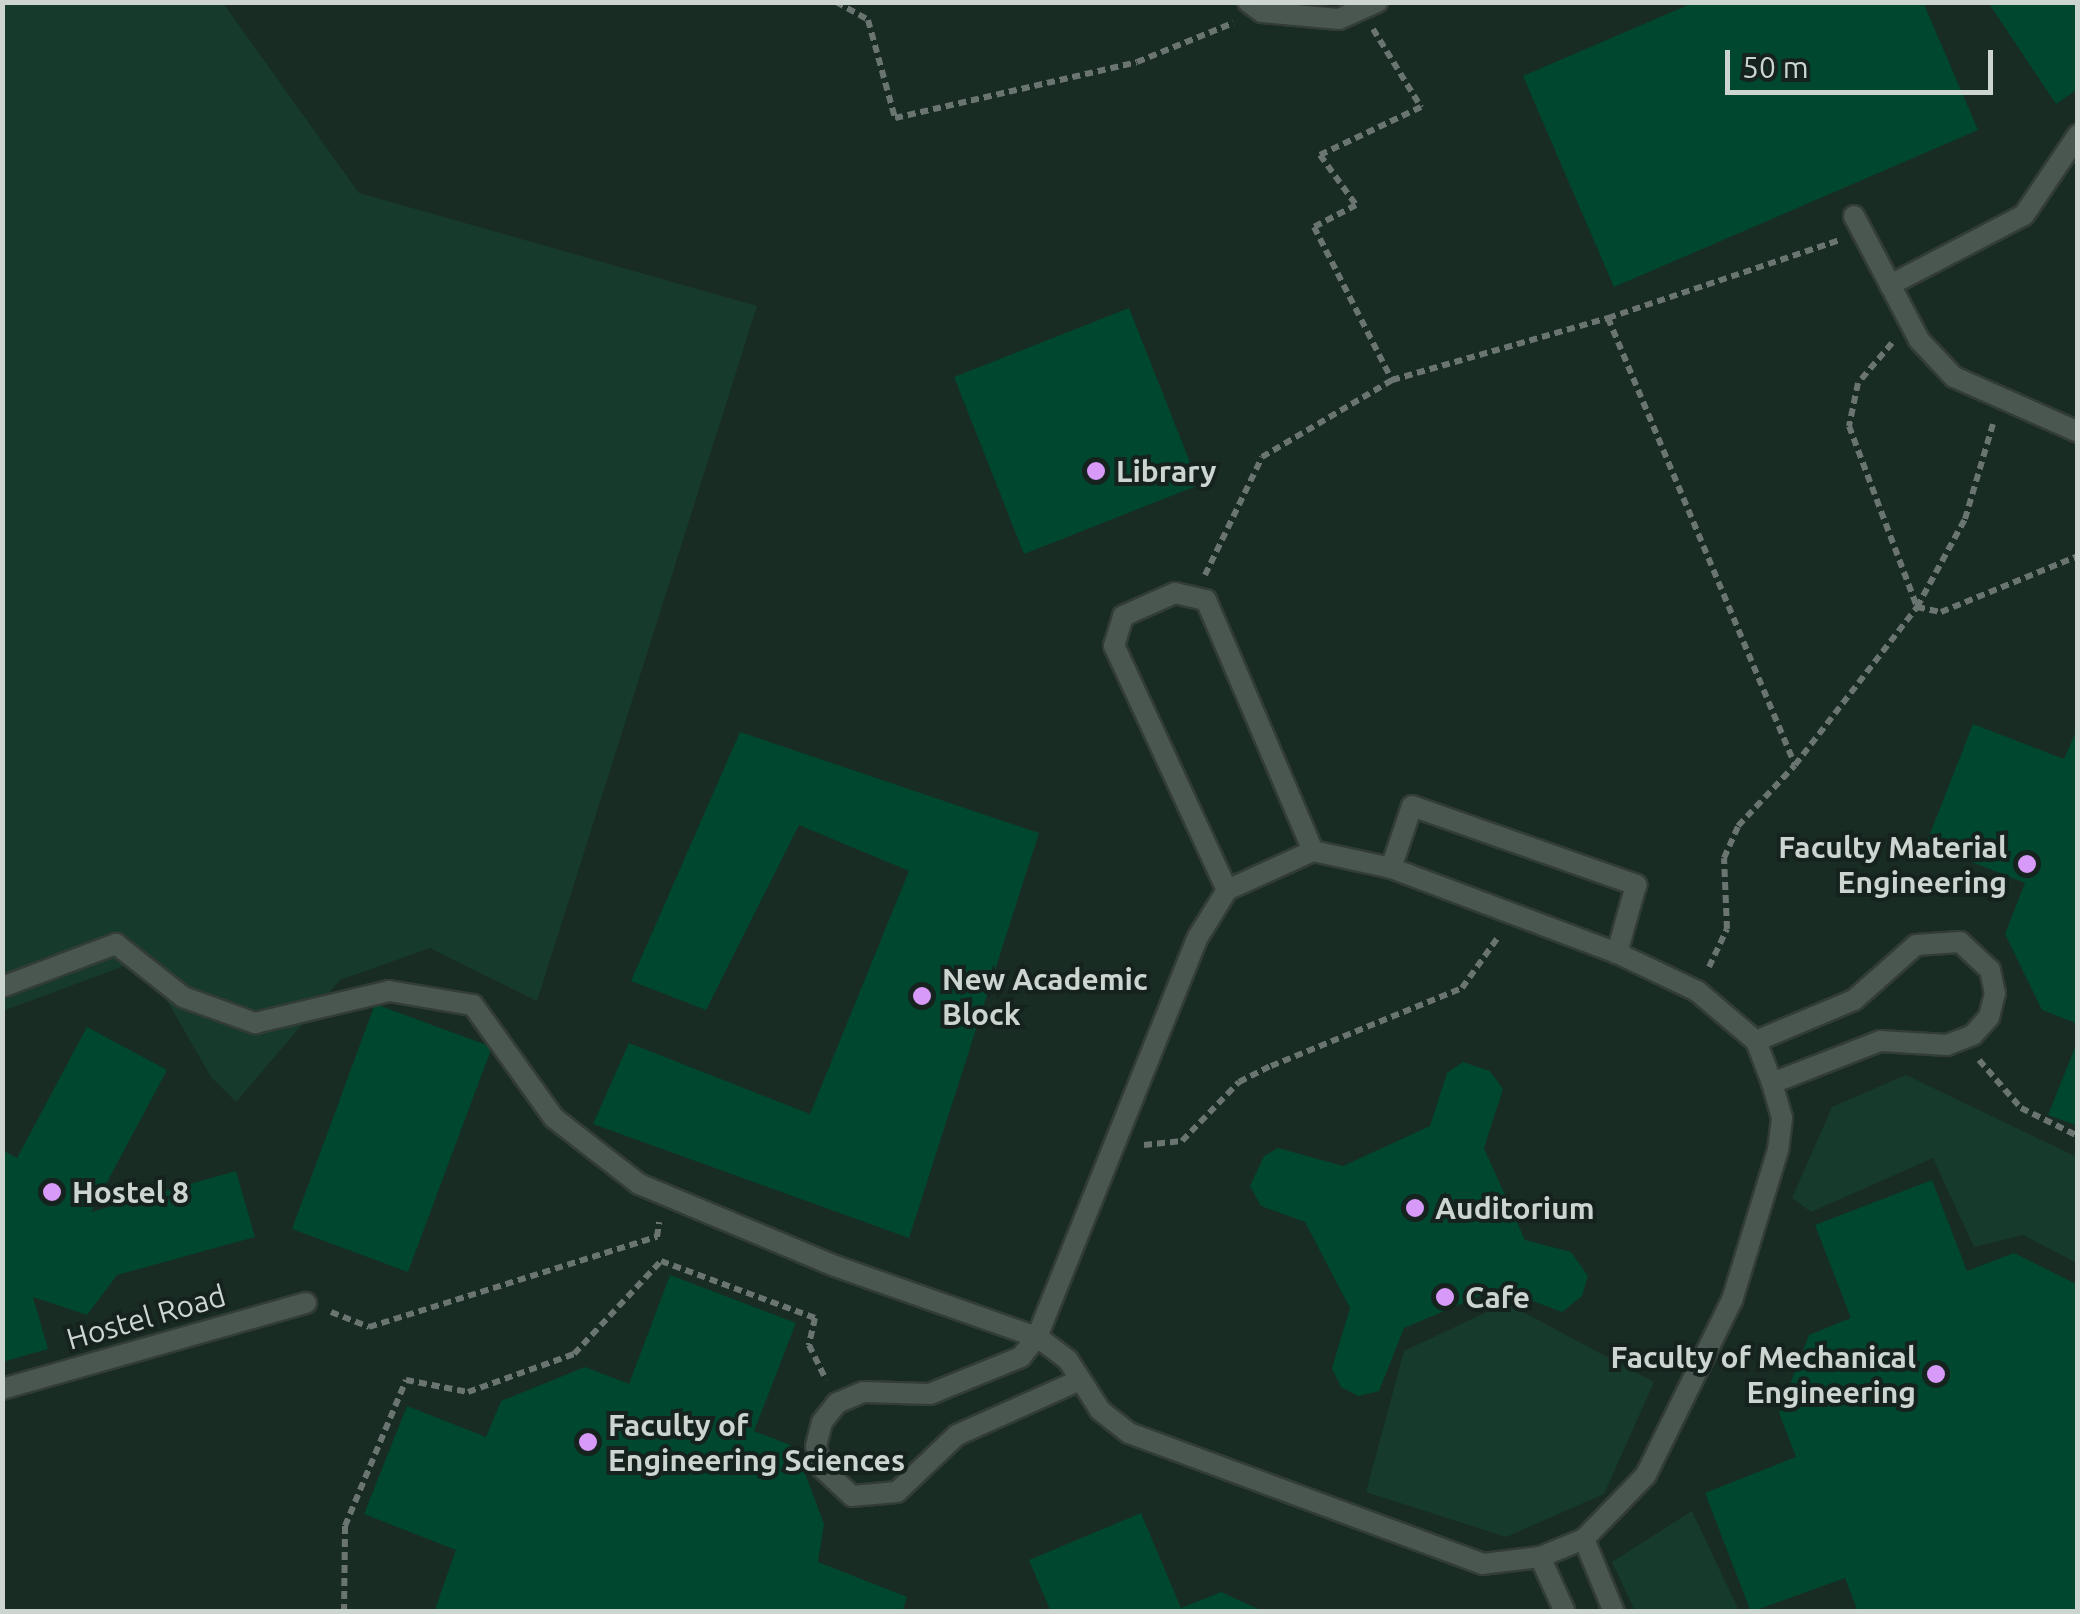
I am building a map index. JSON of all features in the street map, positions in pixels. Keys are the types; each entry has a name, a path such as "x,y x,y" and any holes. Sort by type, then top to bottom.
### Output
{"lane":[{"path":"1255,7 1339,18 1370,6"},
{"path":"1890,286 2024,215 2078,136"},
{"path":"1858,224 1910,323 1954,377 2078,432"},
{"path":"1227,890 1114,646 1123,616 1175,592 1197,595 1214,610 1313,850"},
{"path":"1390,868 1412,806 1636,885 1617,953"},
{"path":"2,987 116,944 184,997 254,1023 390,991 473,1005 554,1118 664,1195 835,1266 1036,1336 1068,1360 1100,1410 1128,1433 1483,1564 1540,1558 1584,1539 1646,1476 1732,1300 1778,1150 1782,1118 1756,1041 1698,991 1617,953 1390,868 1313,850 1227,890 1198,937 1036,1336 1021,1357 930,1394 863,1392 837,1403 822,1422 816,1446 822,1468 835,1486 871,1499 896,1492 957,1435 1080,1380"},
{"path":"1756,1041 1854,1000 1916,945 1942,938 1977,952 1995,993 1989,1017 1962,1040 1947,1046 1880,1042 1772,1083"},
{"name":"Hostel Road","path":"2,1389 306,1303"},
{"path":"1584,1539 1614,1612"},
{"path":"1540,1558 1565,1612"}],"path":[{"path":"836,2 868,20 894,118 1138,62 1255,7"},
{"path":"1370,6 1420,107 1320,154 1356,205 1314,228 1392,380"},
{"path":"1197,595 1232,508 1262,457 1392,380 1608,318 1858,224"},
{"path":"1608,318 1795,765"},
{"path":"1910,323 1858,383 1849,426 1917,608"},
{"path":"1698,991 1727,929 1724,858 1738,826 1795,765 1917,608 1965,518 2001,399"},
{"path":"1917,608 1940,612 2078,556"},
{"path":"1118,1139 1146,1146 1182,1141 1239,1082 1462,988 1513,914"},
{"path":"1962,1040 2021,1108 2078,1136"},
{"path":"306,1303 369,1327 656,1238 664,1195"},
{"path":"344,1612 345,1526 406,1380 468,1392 574,1354 660,1261 815,1318 809,1345 837,1403"}],"shaded area":[{"path":"3,3 2077,3 2077,1611 3,1611"}],"green space":[{"path":"3,3 223,3 359,193 757,306 537,1001 430,948 340,980 236,1102 211,1077 143,959 3,1011"},
{"path":"1906,1075 2077,1157 2077,1263 2023,1235 1974,1247 1933,1158 1811,1212 1792,1198 1832,1107"},
{"path":"1506,1303 1654,1382 1604,1494 1506,1537 1366,1492 1404,1351"},
{"path":"1692,1511 1739,1611 1635,1611 1612,1562"}],"building":[{"path":"1695,2 1923,2 1978,130 1614,287 1523,76"},
{"path":"1988,2 2078,2 2078,89 2056,104"},
{"path":"1129,308 1199,485 1024,554 954,377"},
{"name":"Faculty Material Engineering","path":"1973,724 2064,759 2078,727 2078,1024 2042,1010 2005,934 2025,883 1926,844"},
{"name":"New Academic Block","path":"740,732 1039,833 909,1238 593,1124 629,1043 810,1114 909,871 799,825 706,1010 631,981"},
{"path":"375,1004 492,1047 408,1272 292,1229"},
{"name":"Hostel 8","path":"87,1027 167,1070 91,1212 236,1171 255,1237 117,1275 87,1315 33,1297 48,1349 2,1362 2,1150 17,1158"},
{"path":"2078,1040 2078,1126 2048,1115"},
{"path":"1463,1062 1490,1071 1503,1089 1484,1148 1525,1240 1571,1252 1588,1276 1582,1296 1562,1312 1499,1288 1404,1328 1379,1391 1358,1396 1341,1387 1332,1368 1350,1308 1305,1222 1261,1206 1250,1186 1264,1156 1278,1148 1343,1166 1430,1126 1447,1073"},
{"name":"Faculty of Mechanical Engineering","path":"1932,1180 1967,1271 2014,1253 2078,1285 2078,1612 1858,1612 1845,1578 1751,1612 1705,1493 1796,1457 1779,1413 1809,1335 1851,1318 1815,1225"},
{"name":"Faculty of Engineering Sciences","path":"670,1275 796,1323 754,1431 795,1447 824,1524 818,1562 907,1597 902,1612 434,1612 456,1550 364,1514 407,1406 486,1437 501,1401 585,1367 629,1384"},
{"path":"1141,1513 1181,1608 1221,1592 1265,1612 1051,1612 1029,1560"}],"place":[{"name":"Library","path":"1096,471"},
{"name":"Faculty Material Engineering","path":"2027,864"},
{"name":"New Academic Block","path":"922,996"},
{"name":"Hostel 8","path":"52,1192"},
{"name":"Auditorium","path":"1415,1208"},
{"name":"Cafe","path":"1445,1297"},
{"name":"Faculty of Mechanical Engineering","path":"1936,1374"},
{"name":"Faculty of Engineering Sciences","path":"588,1442"}]}
